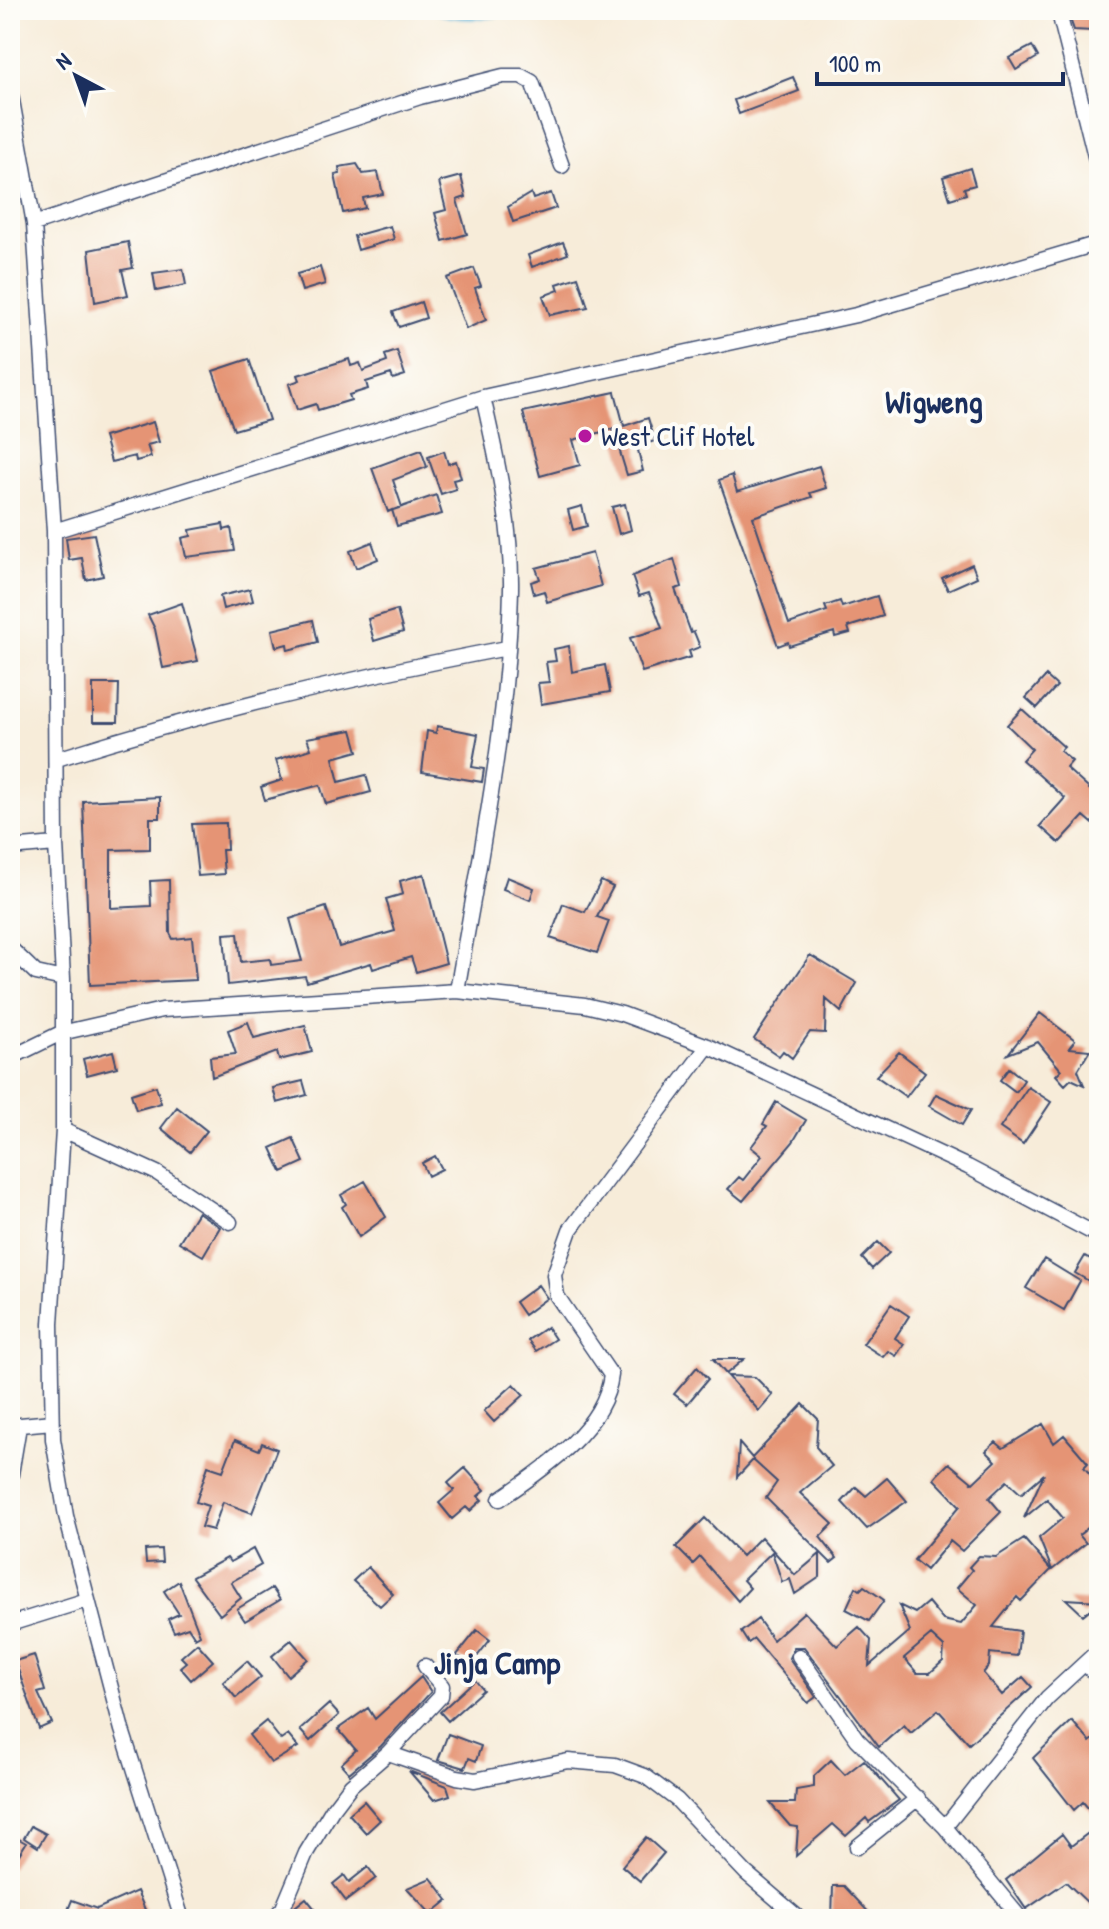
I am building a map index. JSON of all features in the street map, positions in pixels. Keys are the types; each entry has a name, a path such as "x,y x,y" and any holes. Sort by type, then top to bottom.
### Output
{"street":[{"path":"1061,21 1099,172"},
{"path":"34,224 420,97 503,76 521,76 532,82 562,166"},
{"path":"10,89 34,224 54,531 56,844 63,979 63,1130 51,1324 52,1422 66,1516 87,1600 122,1730 182,1919"},
{"path":"54,531 483,397 856,315 1099,243"},
{"path":"457,991 501,744 511,586 500,470 483,397"},
{"path":"57,759 174,722 348,678 507,648"},
{"path":"10,848 56,844"},
{"path":"10,948 36,973 63,979"},
{"path":"10,1058 61,1033 162,1010 457,991 585,1005 622,1014 708,1046 968,1167 1099,1236"},
{"path":"500,1499 542,1470 578,1434 604,1397 611,1375 557,1296 554,1275 570,1230 708,1046"},
{"path":"63,1130 157,1173 230,1222"},
{"path":"10,1480 14,1426 52,1422"},
{"path":"10,1624 87,1600"},
{"path":"945,1827 1047,1698 1099,1650"},
{"path":"799,1656 848,1729 945,1827 1021,1919"},
{"path":"1085,1663 1099,1679"},
{"path":"273,1919 283,1908 306,1853 332,1810 351,1785 388,1753 441,1696 442,1686 425,1666"},
{"path":"388,1753 457,1777 475,1780 568,1761 615,1765 645,1776 677,1800 746,1873 800,1919"},
{"path":"857,1847 918,1798"}],"building":[{"path":"1067,10 1094,11 1093,31 1074,30"},
{"path":"1032,46 1038,57 1016,70 1009,58"},
{"path":"793,77 799,91 739,114 734,100"},
{"path":"357,164 363,174 378,172 383,194 363,198 365,208 343,213 335,175 340,174 339,167"},
{"path":"970,168 975,185 964,188 966,194 950,199 943,177"},
{"path":"461,176 466,197 457,200 467,234 443,241 435,213 446,210 439,182"},
{"path":"531,193 533,199 551,193 556,208 513,222 508,207"},
{"path":"390,226 394,239 358,250 354,236"},
{"path":"128,242 133,268 122,270 128,295 95,302 89,250"},
{"path":"563,242 568,254 532,267 528,255"},
{"path":"320,267 325,284 302,291 297,274"},
{"path":"474,268 481,286 475,288 486,320 466,329 447,278"},
{"path":"183,269 186,285 156,291 153,273"},
{"path":"578,277 588,307 550,315 543,296 559,290 557,284"},
{"path":"421,302 426,318 399,327 393,312"},
{"path":"397,351 405,375 393,379 391,374 366,382 368,389 349,395 351,400 318,410 316,404 297,410 289,384 300,380 298,375 349,359 351,366 360,363 363,371 387,362 385,355"},
{"path":"249,359 269,420 234,430 213,371"},
{"path":"615,392 624,426 648,418 655,441 637,446 643,471 627,475 613,429 573,440 580,465 540,476 523,412"},
{"path":"153,422 159,442 147,445 151,457 136,461 135,456 111,462 104,437"},
{"path":"421,450 427,467 393,480 402,507 436,495 442,514 397,526 392,510 388,512 372,468"},
{"path":"444,451 448,464 456,461 461,478 453,480 456,489 441,494 428,457"},
{"path":"819,466 826,488 810,493 812,497 753,517 789,624 827,611 825,606 840,601 842,607 877,596 883,616 848,627 850,633 835,637 834,632 789,646 788,642 778,646 719,480 732,475 737,492"},
{"path":"625,504 631,530 619,534 612,507"},
{"path":"582,506 587,526 573,530 568,510"},
{"path":"223,524 224,530 231,528 235,551 186,557 182,538 191,536 190,530"},
{"path":"94,534 103,576 86,580 82,558 69,560 66,538"},
{"path":"372,542 378,559 356,568 350,551"},
{"path":"592,553 601,586 547,602 544,591 534,594 531,582 540,579 536,568"},
{"path":"674,559 682,587 675,589 691,633 694,632 700,647 689,651 691,657 642,672 630,638 662,628 649,593 639,596 632,576"},
{"path":"972,564 977,577 948,590 942,578"},
{"path":"250,589 253,601 223,609 220,596"},
{"path":"182,603 198,661 163,668 155,629 148,615"},
{"path":"397,610 403,632 374,641 368,619"},
{"path":"313,620 318,642 288,650 287,644 276,647 272,630"},
{"path":"569,646 572,672 605,665 610,692 541,704 538,683 549,682 546,662 556,661 554,649"},
{"path":"1046,676 1057,686 1037,708 1026,698"},
{"path":"93,684 119,684 118,722 93,722"},
{"path":"1022,709 1064,747 1060,751 1072,761 1066,768 1099,798 1099,829 1084,816 1059,843 1040,826 1065,798 1022,760 1032,749 1007,725"},
{"path":"437,726 478,734 472,767 484,769 482,782 422,772 427,731 436,733"},
{"path":"352,730 358,751 333,758 339,782 366,775 371,792 326,804 320,785 265,800 261,787 282,780 276,760 311,749 307,738"},
{"path":"160,797 160,818 150,818 150,849 111,850 111,908 151,906 150,881 169,880 170,933 173,939 192,937 196,980 90,985 83,801"},
{"path":"226,823 227,850 222,850 224,874 198,876 192,824"},
{"path":"424,874 446,963 416,972 411,957 373,969 371,963 307,982 305,976 228,985 224,934 238,933 241,962 270,959 271,965 302,961 290,919 326,907 339,947 395,931 386,899 403,894 400,881"},
{"path":"507,877 534,888 530,900 503,889"},
{"path":"601,881 613,887 597,917 609,921 597,953 550,938 563,904 585,912"},
{"path":"810,955 857,983 841,1012 826,999 825,1033 810,1032 792,1058 783,1051 779,1056 754,1039"},
{"path":"1040,1013 1075,1040 1069,1048 1090,1050 1078,1070 1084,1085 1071,1079 1065,1085 1056,1075 1061,1070 1038,1042 1008,1054"},
{"path":"248,1022 254,1038 305,1025 312,1052 279,1060 277,1052 212,1077 210,1057 236,1054 228,1030"},
{"path":"113,1051 117,1067 87,1075 83,1059"},
{"path":"899,1052 925,1072 906,1097 876,1076"},
{"path":"1009,1068 1024,1080 1016,1092 1000,1080"},
{"path":"303,1081 307,1095 277,1103 273,1088"},
{"path":"156,1086 161,1103 136,1110 131,1094"},
{"path":"1028,1087 1051,1102 1023,1144 1000,1128"},
{"path":"936,1094 971,1110 962,1125 929,1106"},
{"path":"776,1102 806,1120 793,1142 743,1201 728,1189 739,1177 743,1180 762,1156 751,1147 767,1126 763,1124"},
{"path":"177,1107 207,1131 190,1152 161,1128"},
{"path":"293,1138 304,1162 282,1172 271,1148"},
{"path":"435,1156 442,1169 428,1176 422,1163"},
{"path":"365,1181 386,1217 359,1237 342,1207 346,1204 341,1195"},
{"path":"198,1212 220,1227 203,1256 179,1242"},
{"path":"878,1242 889,1253 872,1269 862,1258"},
{"path":"1085,1256 1099,1264 1099,1287 1075,1273"},
{"path":"1044,1259 1080,1281 1064,1310 1026,1288"},
{"path":"538,1285 547,1298 524,1315 515,1302"},
{"path":"891,1304 909,1316 895,1338 904,1344 896,1356 888,1351 883,1357 863,1344"},
{"path":"547,1327 555,1339 536,1351 528,1340"},
{"path":"713,1359 744,1359 726,1374"},
{"path":"697,1367 708,1379 687,1404 674,1394"},
{"path":"728,1376 755,1377 773,1395 759,1411"},
{"path":"514,1384 524,1395 494,1422 484,1411"},
{"path":"803,1404 818,1419 816,1447 832,1466 800,1493 833,1524 820,1537 837,1558 831,1563 766,1498 777,1482 753,1460 737,1477 739,1443 752,1458"},
{"path":"1043,1424 1054,1443 1064,1435 1088,1463 1084,1467 1099,1485 1093,1490 1099,1497 1099,1519 1079,1535 1086,1543 1052,1570 1039,1538 1063,1518 1047,1499 1024,1518 1044,1474 1021,1494 1007,1481 989,1498 1001,1512 962,1551 950,1541 926,1570 914,1560 960,1506 934,1479 938,1474 949,1463 973,1483 996,1461 986,1451 996,1442 1003,1448"},
{"path":"235,1440 259,1450 262,1443 277,1449 252,1513 223,1502 213,1530 201,1527 208,1506 196,1502 208,1466 223,1471"},
{"path":"465,1468 485,1490 478,1496 482,1500 470,1511 466,1507 452,1519 439,1503 454,1490 448,1483"},
{"path":"887,1478 907,1501 867,1529 842,1502 856,1487 866,1496"},
{"path":"705,1518 742,1556 761,1537 795,1575 820,1554 820,1577 795,1594 790,1579 782,1582 772,1552 743,1580 750,1588 738,1601 700,1557 693,1564 676,1547"},
{"path":"1024,1539 1051,1570 1021,1601 1017,1597 993,1627 1020,1631 1017,1656 990,1653 989,1666 983,1673 1002,1695 1023,1677 1032,1687 969,1744 938,1710 911,1733 904,1725 879,1747 804,1647 794,1647 789,1658 816,1697 808,1703 754,1639 748,1643 741,1632 758,1619 773,1640 804,1612 837,1646 859,1627 871,1640 869,1666 910,1631 899,1605 915,1613 928,1602 943,1620 961,1624 977,1605 957,1588 979,1556 996,1557","holes":["931,1635 944,1647 943,1661 930,1673 917,1673 904,1658"]},
{"path":"161,1549 162,1562 146,1563 145,1550"},
{"path":"253,1549 261,1565 231,1582 241,1598 220,1615 192,1577 227,1558 230,1562"},
{"path":"368,1567 393,1594 380,1606 353,1581"},
{"path":"179,1581 200,1635 195,1638 188,1627 174,1632 168,1619 179,1614 164,1591"},
{"path":"864,1586 884,1600 869,1621 846,1609 856,1587 860,1590"},
{"path":"272,1588 280,1600 245,1621 237,1609"},
{"path":"1066,1599 1099,1601 1099,1602 1083,1615"},
{"path":"477,1630 490,1640 472,1663 456,1656"},
{"path":"291,1640 308,1659 288,1676 272,1656"},
{"path":"197,1643 213,1661 191,1680 180,1667 186,1662 181,1657"},
{"path":"34,1655 45,1691 38,1693 52,1723 39,1729 15,1661"},
{"path":"247,1661 261,1677 236,1698 223,1682"},
{"path":"421,1677 431,1692 381,1746 349,1773 341,1764 356,1750 338,1729 368,1708 375,1719"},
{"path":"475,1680 483,1690 448,1721 440,1712"},
{"path":"329,1704 339,1715 310,1741 300,1730"},
{"path":"266,1721 281,1740 288,1735 298,1747 271,1763 249,1735"},
{"path":"1072,1721 1090,1742 1099,1735 1099,1781 1093,1787 1099,1795 1099,1821 1083,1802 1074,1810 1033,1758"},
{"path":"448,1734 481,1746 476,1761 469,1758 465,1768 438,1760"},
{"path":"831,1760 845,1775 864,1760 899,1800 869,1822 866,1818 846,1836 833,1824 796,1856 798,1827 790,1826 770,1803 795,1803 796,1790 814,1787 814,1776"},
{"path":"409,1771 447,1786 450,1795 434,1800"},
{"path":"364,1801 380,1820 366,1833 349,1814"},
{"path":"1099,1825 1099,1901 1092,1907 1066,1882 1026,1909 1006,1880 1062,1834 1071,1846"},
{"path":"31,1826 46,1834 38,1847 24,1838"},
{"path":"10,1834 26,1843 10,1869"},
{"path":"646,1837 664,1853 640,1881 622,1866"},
{"path":"368,1867 376,1878 346,1901 333,1884 344,1875 349,1882"},
{"path":"431,1878 448,1900 431,1914 407,1888"},
{"path":"833,1886 844,1886 875,1919 846,1919 842,1914 832,1918"},
{"path":"137,1891 149,1919 73,1919 68,1910 72,1900 97,1909"},
{"path":"306,1898 323,1919 305,1919 295,1907"}],"waterway":[{"path":"431,10 453,16 475,17 519,10"}],"place":[{"name":"West Clif Hotel","path":"585,436"}],"district":[{"name":"Wigweng","path":"934,402"},
{"name":"Jinja Camp","path":"497,1663"}]}
